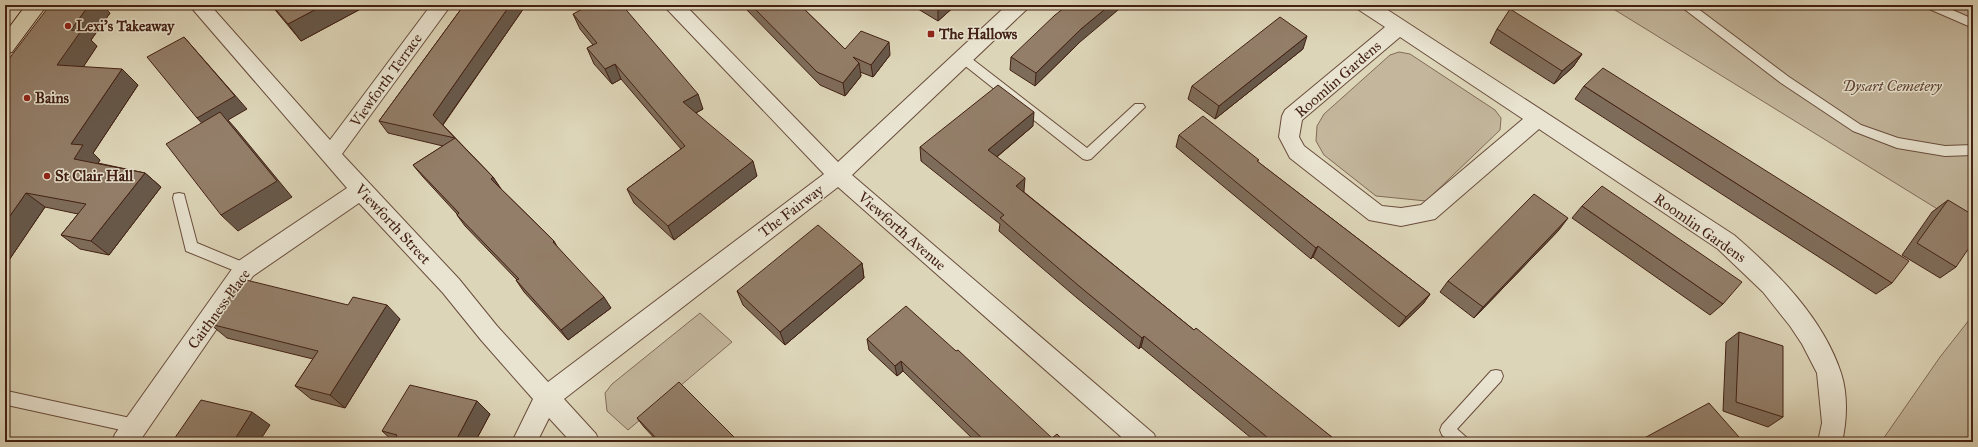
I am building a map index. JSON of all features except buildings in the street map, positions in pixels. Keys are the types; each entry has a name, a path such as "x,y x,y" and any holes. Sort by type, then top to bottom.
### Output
{"main road":[{"path":"5,48 37,5"}],"street":[{"name":"Viewforth Street","path":"199,5 361,190 451,286 489,333 587,442"},
{"name":"Viewforth Terrace","path":"330,155 441,5"},
{"name":"Viewforth Avenue","path":"673,5 838,175 1145,442"},
{"name":"The Fairway","path":"547,397 838,175 1019,5"},
{"name":"Roomlin Gardens","path":"1366,5 1726,242 1749,261 1780,295 1808,335 1829,374 1834,427 1830,442"},
{"name":"Roomlin Gardens","path":"1399,27 1292,116 1290,137 1297,152 1378,214 1401,218 1427,213 1537,119"},
{"name":"Caithness Place","path":"130,434 245,269 361,190"},
{"path":"524,442 547,397"}],"lane":[{"path":"1685,5 1785,80 1857,128 1897,143 1945,151 1973,150"},
{"path":"1931,5 1973,24"},
{"path":"963,58 1087,155 1139,107"},
{"path":"179,198 191,247 245,269"},
{"path":"1461,442 1447,430 1496,376"},
{"path":"7,398 130,434"}],"green space":[{"name":"Dysart Cemetery","path":"1607,5 1973,5 1973,231"},
{"path":"1399,52 1410,54 1495,110 1501,118 1500,130 1426,201 1376,196 1324,155 1316,141 1317,126 1324,114 1390,55"},
{"path":"700,313 732,342 628,430 607,411 605,393 612,384"},
{"path":"1973,315 1973,442 1881,442 1940,357"}],"place":[{"name":"Lexi's Takeaway","path":"68,26"},
{"name":"The Hallows","path":"931,34"},
{"name":"Bains","path":"27,98"},
{"name":"St Clair Hall","path":"47,176"}]}
